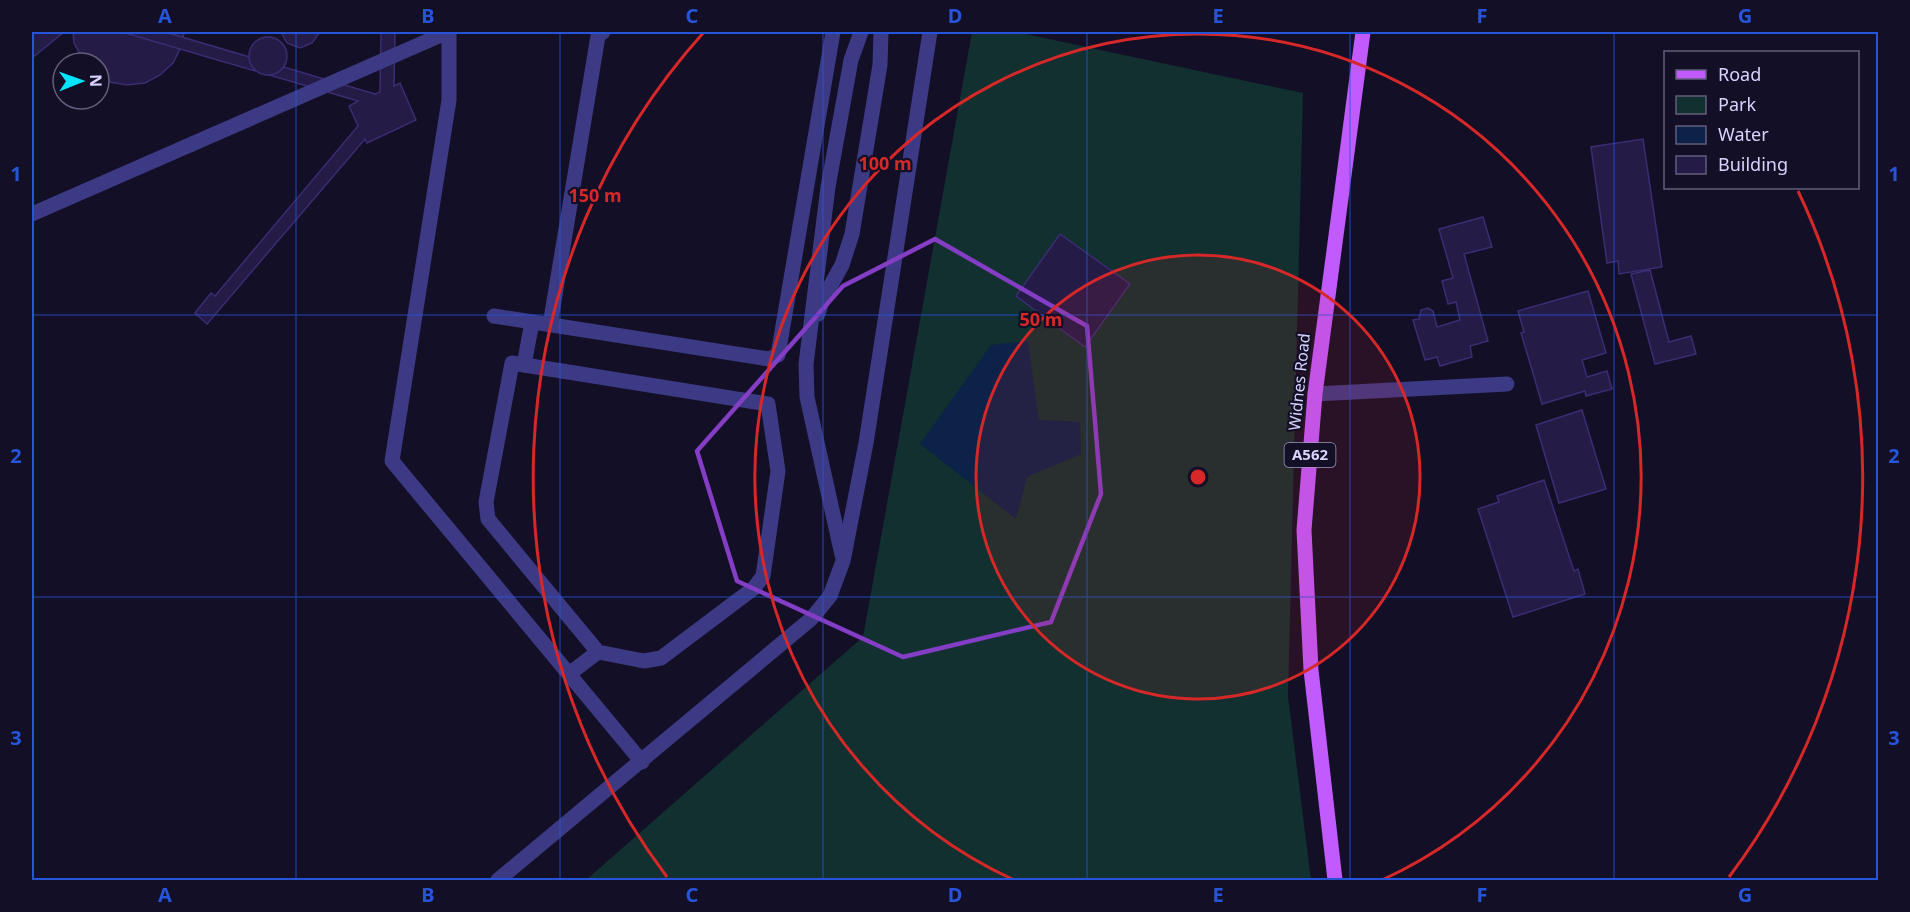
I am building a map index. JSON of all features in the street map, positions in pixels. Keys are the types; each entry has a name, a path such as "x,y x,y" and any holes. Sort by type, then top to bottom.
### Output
{"main road":[{"name":"Widnes Road","path":"1335,880 1311,670 1304,530 1315,394 1363,32"}],"lane":[{"path":"32,214 448,32 448,100 392,461 642,762"},
{"path":"550,325 598,36 603,32"},
{"path":"494,316 769,359 778,355 833,32"},
{"path":"843,561 807,398 806,364 828,187 851,60 861,32"},
{"path":"806,364 822,301 842,265 852,234 880,65 881,32"},
{"path":"498,880 811,619 830,596 843,561 866,443 930,32"},
{"path":"524,365 532,322"},
{"path":"512,363 768,404 778,471 763,576 754,588 661,658 644,661 598,652 488,519 486,502 512,363"},
{"path":"1315,394 1507,384"},
{"path":"569,674 598,652"}],"highlighted area":[{"path":"935,239 1087,326 1101,494 1051,622 903,657 737,581 697,451 843,286"}],"green space":[{"path":"972,32 1016,32 1303,93 1288,696 1311,880 586,880 863,637"}],"water":[{"path":"1028,341 1039,420 1080,422 1081,454 1027,477 1016,519 920,444 991,345"}],"building":[{"path":"32,32 64,32 32,58"},
{"path":"73,32 184,32 181,47 173,63 160,75 145,83 127,85 111,82 111,51 78,51 74,43"},
{"path":"122,32 165,32 375,94 380,92 381,32 395,32 394,86 400,83 416,120 367,143 365,139 207,324 195,313 211,293 215,296 358,126 349,106 358,101"},
{"path":"281,32 320,32 312,43 300,48 287,43"},
{"path":"268,37 281,43 287,56 281,69 268,75 255,69 249,56 255,43"},
{"path":"1643,139 1662,267 1619,274 1618,261 1607,263 1591,147"},
{"path":"1483,217 1492,247 1464,254 1488,341 1470,346 1472,357 1440,366 1437,357 1425,360 1413,320 1419,319 1421,310 1428,308 1433,311 1437,327 1460,320 1456,302 1448,304 1442,281 1453,278 1439,229"},
{"path":"1060,234 1130,284 1085,347 1016,296"},
{"path":"1650,270 1669,342 1691,336 1696,354 1655,364 1631,274"},
{"path":"1588,291 1606,353 1582,360 1587,377 1607,371 1612,389 1586,396 1585,391 1542,404 1521,333 1524,332 1518,311"},
{"path":"1582,410 1606,489 1559,503 1536,425"},
{"path":"1544,480 1574,571 1578,569 1585,594 1513,617 1478,509 1499,502 1497,496"}]}
